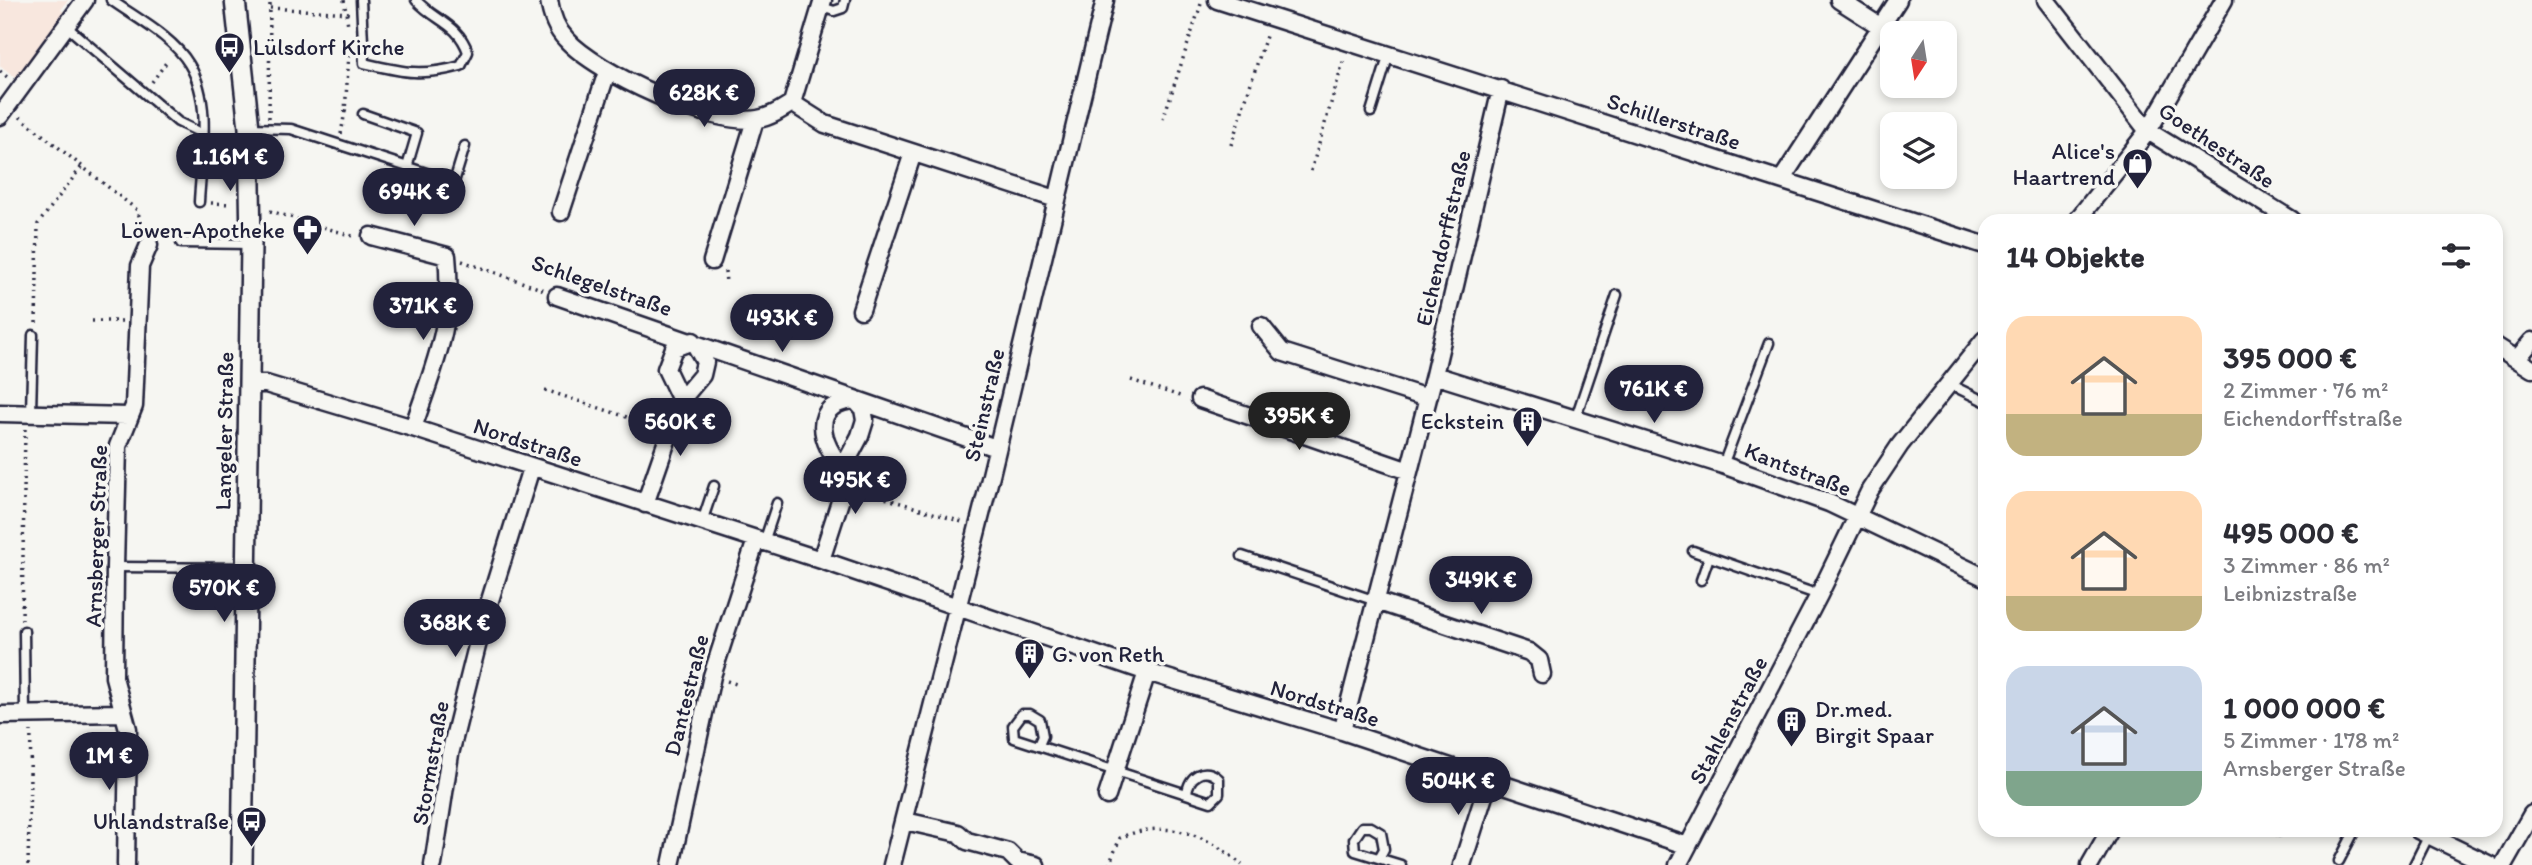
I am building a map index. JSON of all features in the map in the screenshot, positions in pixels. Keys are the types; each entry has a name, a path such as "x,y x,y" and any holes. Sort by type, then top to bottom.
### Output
{"street":[{"path":"3,112 85,0"},
{"name":"Langeler Straße","path":"235,0 249,128 251,244 242,865"},
{"path":"549,0 551,14 564,38 607,72 672,101 735,118 755,120 792,103 822,4"},
{"name":"Steinstraße","path":"892,865 905,821 1105,0"},
{"name":"Schillerstraße","path":"1217,0 1978,243"},
{"path":"1839,0 1880,26"},
{"path":"1885,21 1898,0"},
{"name":"Goethestraße","path":"2046,0 2148,131 2282,214"},
{"path":"2082,214 2148,131 2224,0"},
{"path":"1782,179 1880,29"},
{"path":"561,212 607,72"},
{"name":"Eichendorffstraße","path":"1342,731 1434,375 1501,89"},
{"path":"792,103 825,124 1056,199"},
{"path":"712,261 755,120"},
{"path":"862,310 913,153"},
{"path":"372,236 447,256 450,285 445,334 413,428"},
{"name":"Arnsberger Straße","path":"126,865 128,729 114,677 118,446 134,406 140,266 149,245"},
{"name":"Schlegelstraße","path":"557,296 996,448"},
{"path":"1261,326 1282,352 1427,398"},
{"path":"645,504 681,400 702,375 705,362 693,341 674,348 666,369 681,400"},
{"path":"2517,359 2532,341"},
{"name":"Stahlenstraße","path":"1678,865 1819,595 1870,490 1900,445 1978,348"},
{"path":"2503,350 2532,369"},
{"name":"Kantstraße","path":"1434,375 1723,465 1829,503 1978,574"},
{"name":"Nordstraße","path":"251,384 282,389 413,428 821,560 1147,672 1342,731 1688,846"},
{"path":"1196,399 1409,471"},
{"path":"821,560 845,486 843,468 826,444 822,427 827,411 834,405 855,400 863,410 865,420 860,436 843,468"},
{"path":"0,413 128,416"},
{"name":"Stormstraße","path":"433,865 450,754 482,626 531,468"},
{"name":"Dantestraße","path":"671,865 712,676 760,541"},
{"path":"1376,601 1529,652 1539,660 1542,674"},
{"path":"1107,796 1147,672"},
{"path":"0,715 123,713"},
{"path":"1462,865 1489,780"},
{"path":"2503,865 2532,814"},
{"path":"905,821 958,833 967,841 1008,852 1017,861 1037,865"},
{"path":"2090,865 2106,837"},
{"path":"2434,837 2490,865"}],"lane":[{"path":"111,0 177,49 190,65 202,100 199,202"},
{"path":"361,0 364,63 411,75 434,74 461,66 468,52 461,35 427,12 416,0"},
{"path":"822,4 834,10 843,8 845,0"},
{"path":"66,26 178,122 203,134"},
{"path":"1371,112 1389,54"},
{"path":"363,114 417,133 407,167"},
{"path":"249,128 290,128 454,182 465,146"},
{"path":"181,243 251,244"},
{"path":"1575,420 1617,295"},
{"path":"29,412 33,335"},
{"name":"Kantstraße","path":"1723,465 1769,343"},
{"path":"1949,384 1978,398"},
{"path":"702,522 714,486"},
{"path":"760,541 777,503"},
{"path":"1693,551 1819,595"},
{"path":"1242,556 1376,601"},
{"path":"1701,580 1709,557"},
{"path":"115,567 245,568"},
{"path":"24,631 28,715"},
{"path":"1039,745 1043,736 1040,720 1030,714 1022,714 1013,726 1014,738 1211,802 1219,794 1221,783 1216,776 1200,773 1193,777 1187,794"},
{"path":"1379,858 1384,849 1381,833 1371,827 1363,827 1354,839 1355,850 1379,858 1401,865"},
{"path":"2339,861 2351,837"},
{"path":"2414,865 2422,837"}],"path":[{"path":"269,128 270,0"},
{"path":"1163,118 1202,0"},
{"path":"270,8 362,14"},
{"path":"1231,145 1272,18"},
{"path":"1311,171 1349,41"},
{"path":"144,92 177,49"},
{"path":"342,130 349,53"},
{"path":"345,111 363,114"},
{"path":"3,112 83,165 137,210 149,245"},
{"path":"36,314 38,224 83,165"},
{"path":"222,204 229,204"},
{"path":"268,210 356,237 372,236"},
{"name":"Schlegelstraße","path":"447,256 557,296"},
{"path":"92,321 139,321"},
{"path":"1131,380 1196,399"},
{"path":"545,390 670,431"},
{"path":"24,631 29,412"},
{"path":"845,486 977,526"},
{"path":"28,715 28,865"},
{"path":"1109,865 1120,838 1153,828 1173,828 1218,846 1242,865"}],"shaded area":[{"path":"0,0 68,0 61,10 66,13 15,78 0,66"}],"place":[{"name":"Lülsdorf Kirche","path":"230,74"},
{"name":"Alice's Haartrend","path":"2138,191"},
{"name":"Löwen-Apotheke","path":"308,257"},
{"name":"Eckstein","path":"1527,448"},
{"name":"G. von Reth","path":"1029,681"},
{"name":"Dr.med. Birgit Spaar","path":"1792,749"},
{"name":"Uhlandstraße","path":"252,848"}]}
